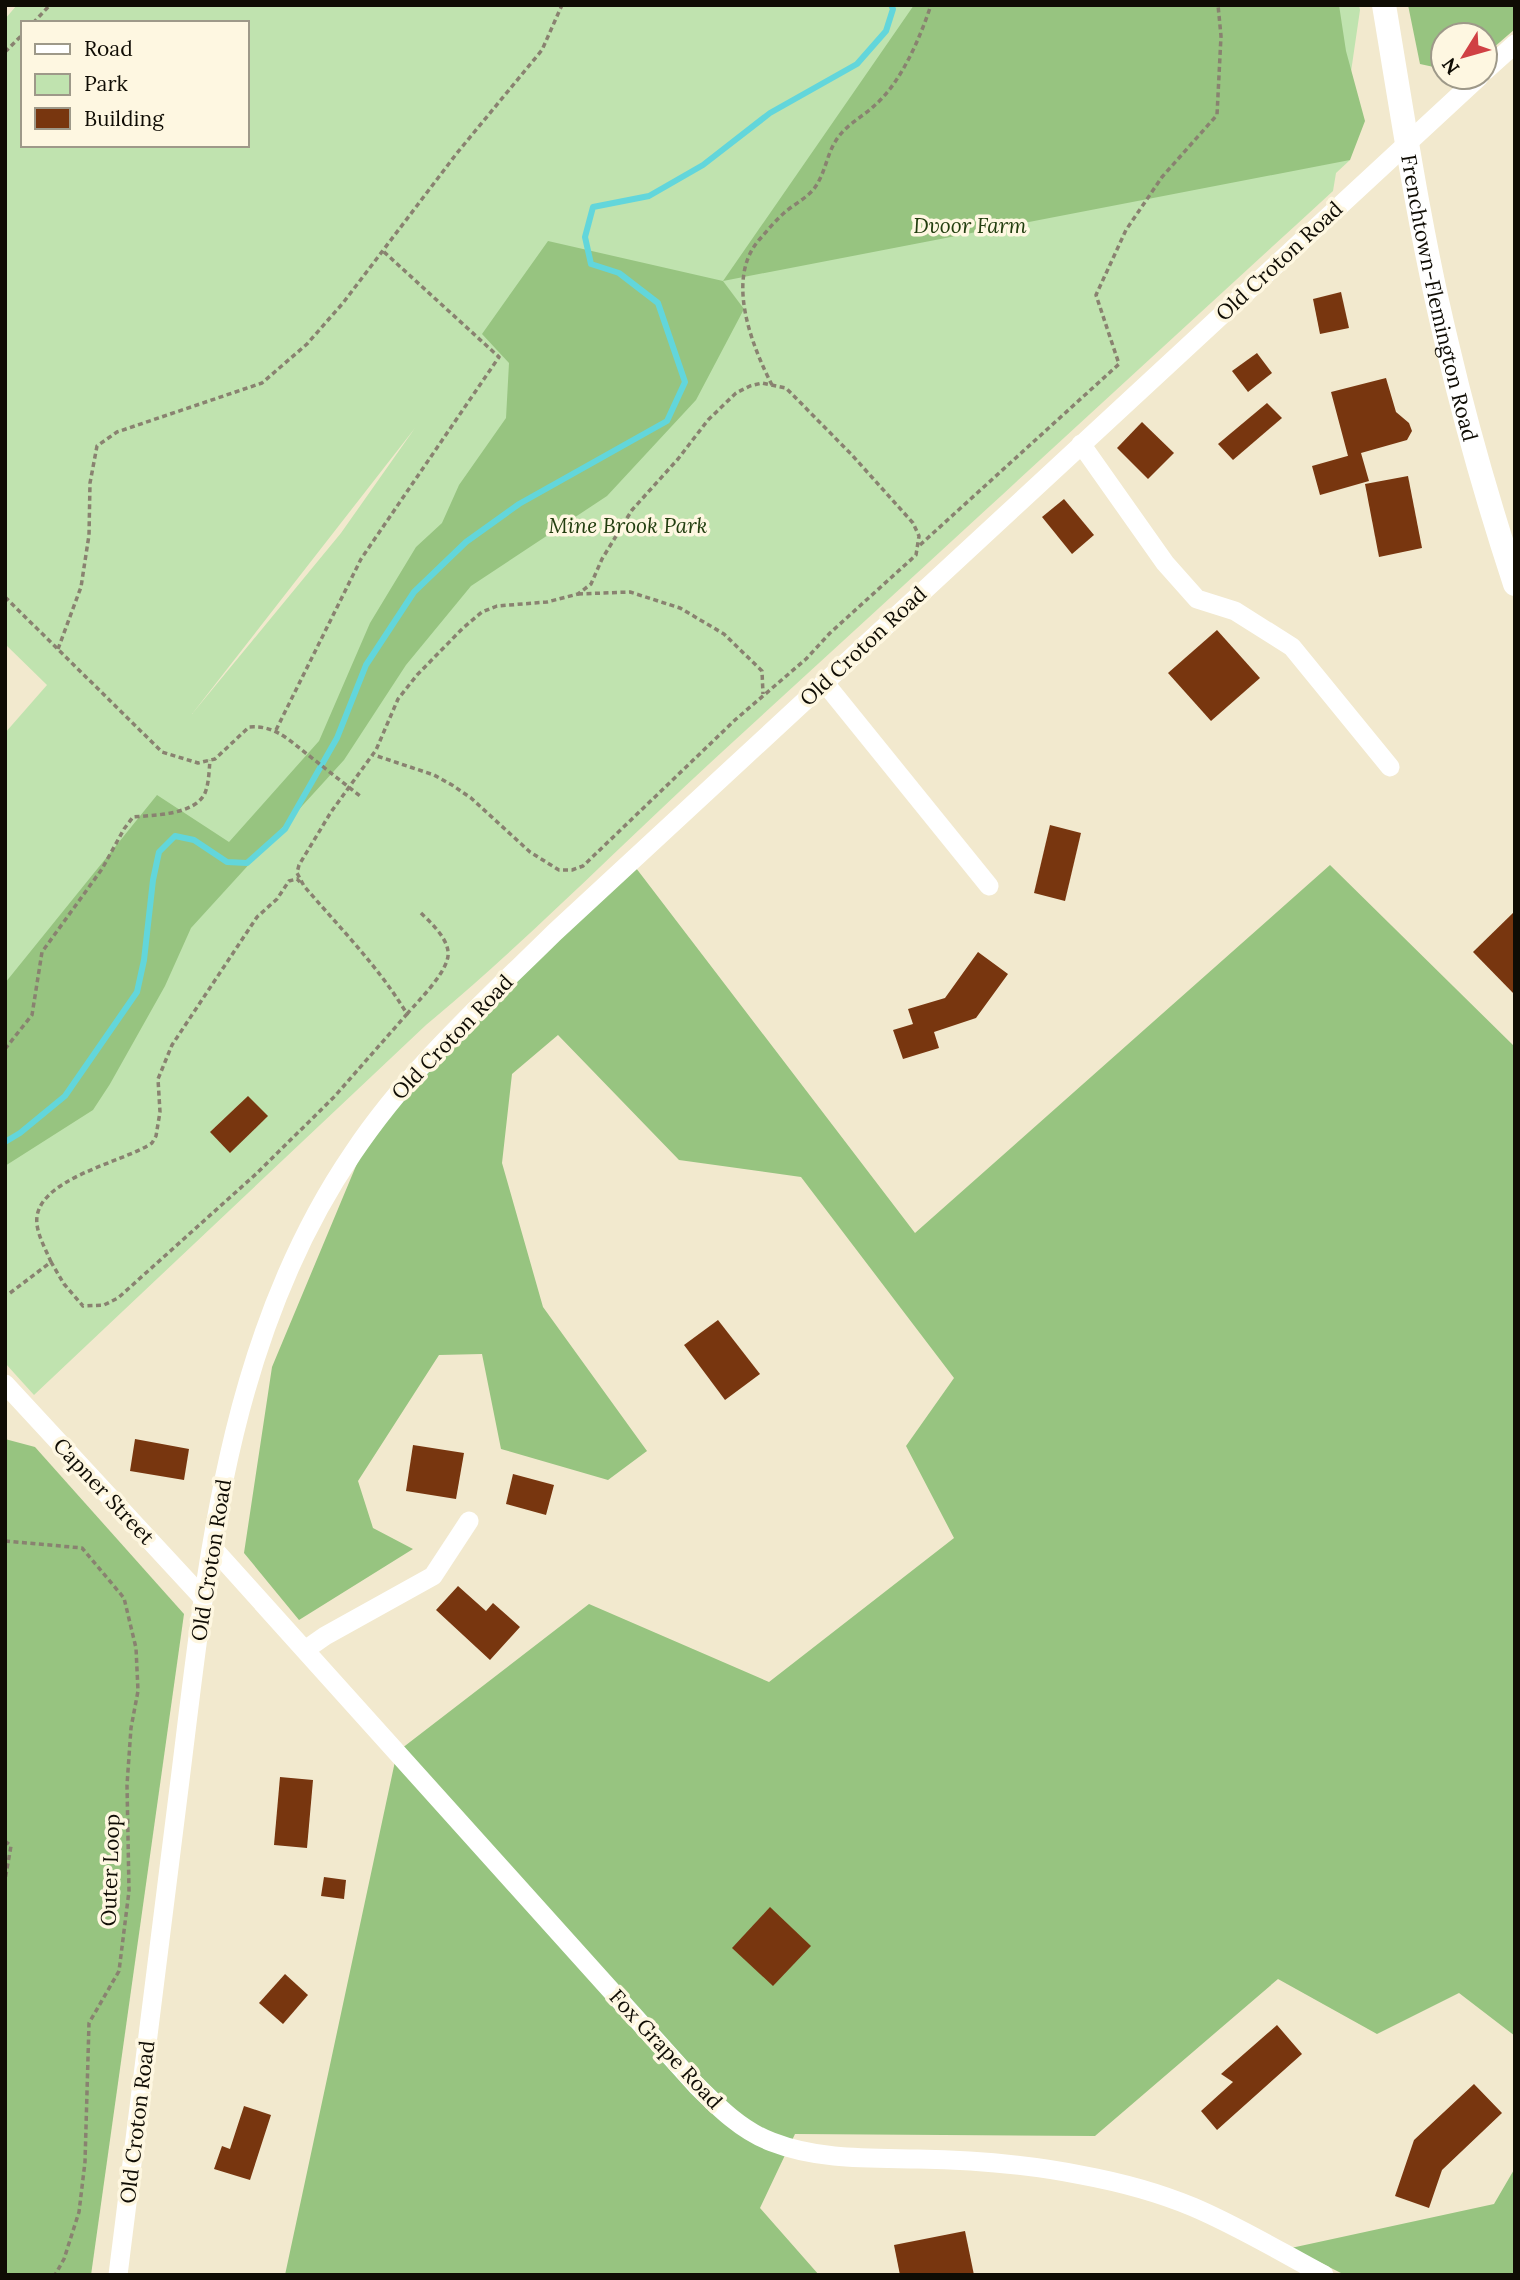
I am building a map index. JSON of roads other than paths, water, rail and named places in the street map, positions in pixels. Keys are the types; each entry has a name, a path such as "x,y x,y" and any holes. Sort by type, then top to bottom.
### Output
{"main road":[{"name":"Frenchtown-Flemington Road","path":"1384,5 1407,142 1447,345 1506,525 1515,584"}],"street":[{"path":"1499,58 1515,44"},
{"name":"Old Croton Road","path":"118,2275 203,1598 222,1485 250,1369 270,1312 321,1205 352,1154 387,1106 427,1059 555,932 1463,91"},
{"path":"1081,444 1165,563 1197,599 1235,611 1292,647 1390,767"},
{"path":"824,682 989,886"},
{"name":"Capner Street","path":"5,1384 203,1598"},
{"path":"305,1650 334,1630 433,1576 469,1521"},
{"name":"Fox Grape Road","path":"212,1547 696,2085 746,2128 769,2141 796,2150 822,2154 855,2158 981,2161 1066,2172 1123,2184 1203,2212 1324,2275"}],"waterway":[{"path":"5,1142 65,1096 137,992 159,852 175,836 194,840 227,862 247,863 285,829 337,738 366,665 414,592 466,542 519,504 667,421 685,382 658,303 619,273 591,264 585,237 593,207 649,196 703,165 770,113 857,64 886,31 893,9 891,5"}],"park label":[{"name":"Dvoor Farm","path":"970,225"},
{"name":"Mine Brook Park","path":"628,525"}]}
